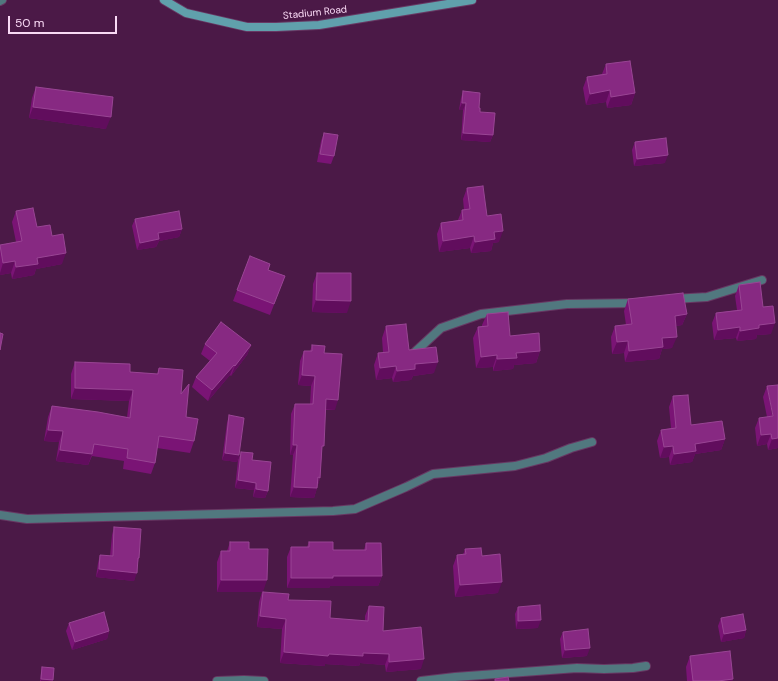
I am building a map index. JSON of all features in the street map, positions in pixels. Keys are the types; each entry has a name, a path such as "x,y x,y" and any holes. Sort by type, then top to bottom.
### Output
{"main road":[{"name":"Stadium Road","path":"164,0 186,13 247,27 320,25 472,0"}],"street":[{"path":"663,300 708,296 762,280"},
{"path":"415,352 441,328 481,314 567,304 649,302"},
{"path":"0,515 27,518 333,511 355,509 433,474 515,466 546,458 571,448 592,442"},
{"path":"421,681 577,668 604,669 646,666"},
{"path":"217,681 264,681"}],"building":[{"path":"630,61 635,93 611,97 610,90 590,94 587,77 607,74 606,64"},
{"path":"36,87 113,97 111,117 33,107"},
{"path":"463,91 480,93 480,112 495,113 493,135 463,133 466,103 462,103"},
{"path":"324,133 338,135 334,156 320,154"},
{"path":"666,138 668,155 637,159 635,142"},
{"path":"483,186 487,216 501,214 503,231 494,232 495,239 475,242 474,236 443,241 441,223 463,220 462,210 470,209 467,188"},
{"path":"33,208 37,227 50,225 52,236 63,234 66,253 37,258 38,264 16,267 15,261 3,263 0,245 22,241 16,211"},
{"path":"179,211 182,229 158,233 159,239 140,243 135,219"},
{"path":"250,256 270,264 268,270 285,276 274,304 237,290"},
{"path":"317,273 351,273 351,301 316,300"},
{"path":"760,282 763,307 773,306 775,323 759,325 759,328 740,331 740,327 718,330 716,313 742,310 739,285"},
{"path":"683,293 687,314 675,316 677,337 662,338 663,347 629,351 628,341 617,342 615,326 632,324 628,299"},
{"path":"508,312 510,336 539,333 540,351 516,353 517,358 497,359 497,355 481,357 478,327 488,326 487,314"},
{"path":"221,322 251,345 235,366 234,365 212,390 196,377 217,353 205,344"},
{"path":"406,324 409,350 436,347 438,362 415,364 415,369 397,371 396,366 380,368 378,353 389,352 386,326"},
{"path":"0,333 3,334 0,350"},
{"path":"312,345 325,346 324,353 342,354 338,400 326,399 324,446 322,446 320,478 318,477 317,488 294,487 297,445 293,445 295,404 313,404 315,376 302,375 304,351 312,351"},
{"path":"75,362 130,364 130,372 158,374 159,368 183,370 181,394 189,384 186,417 198,419 194,441 159,436 155,463 127,458 128,449 94,444 92,454 60,450 63,431 48,430 52,406 130,418 133,390 75,388"},
{"path":"778,385 778,438 772,439 771,434 761,435 759,418 773,416 767,386"},
{"path":"688,395 691,425 722,421 725,439 695,444 696,451 674,454 673,446 664,447 661,430 676,428 673,396"},
{"path":"229,415 244,418 239,455 225,453"},
{"path":"241,452 253,453 252,460 271,462 268,491 256,489 256,483 238,480"},
{"path":"114,527 141,529 137,573 99,569 100,555 113,556"},
{"path":"230,542 249,542 249,549 268,549 267,580 221,580 221,551 230,551"},
{"path":"309,542 333,542 333,550 366,550 366,543 381,543 382,576 291,578 291,547 309,547"},
{"path":"481,548 482,556 500,554 502,582 460,585 457,555 466,554 465,549"},
{"path":"263,592 289,594 288,600 331,601 330,618 368,621 369,606 384,607 383,631 421,627 424,659 389,662 389,654 363,653 363,656 329,654 328,656 284,652 286,619 260,616"},
{"path":"540,605 541,620 518,621 518,607"},
{"path":"104,612 109,631 75,642 69,623"},
{"path":"743,614 746,630 724,634 721,618"},
{"path":"588,629 590,648 565,650 563,632"},
{"path":"730,651 733,679 718,681 693,681 690,656"},
{"path":"42,667 54,668 53,680 41,679"},
{"path":"508,677 509,681 495,681 495,679"}]}
